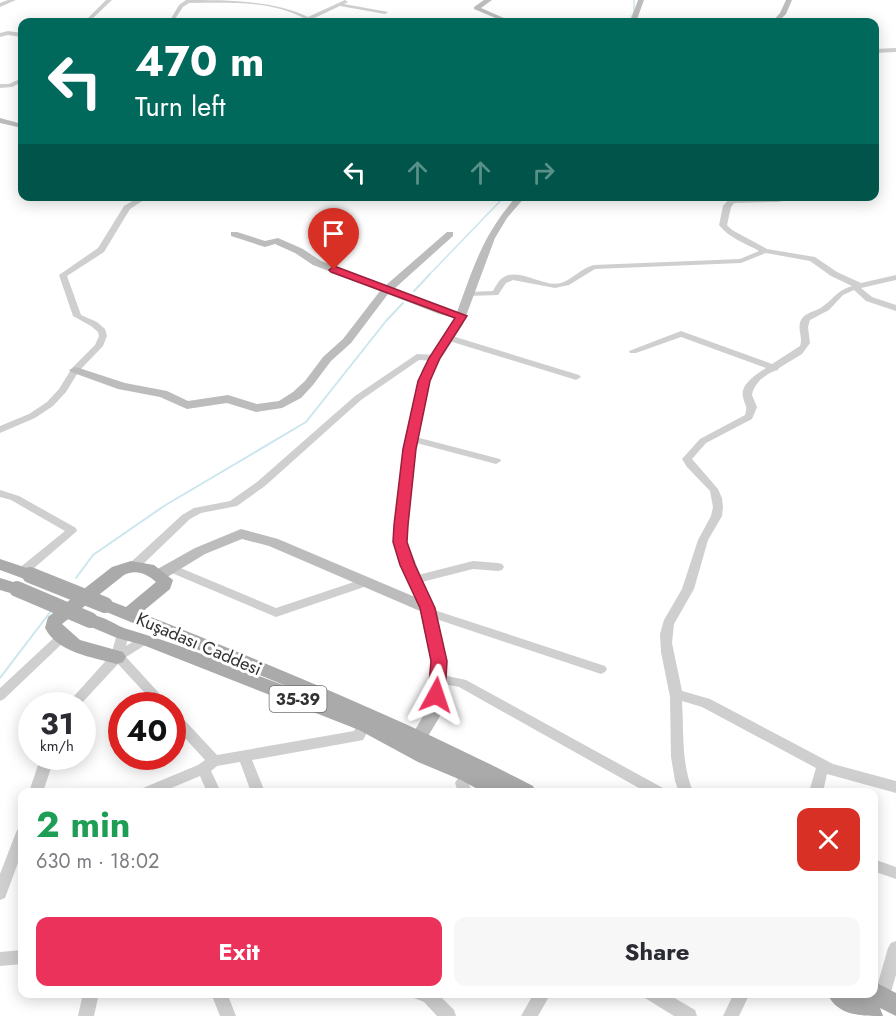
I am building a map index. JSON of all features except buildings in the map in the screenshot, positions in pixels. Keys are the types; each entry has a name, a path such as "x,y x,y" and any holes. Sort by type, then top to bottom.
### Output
{"main road":[{"name":"Kuşadası Caddesi","path":"0,564 105,605 363,713 482,768 519,788"},
{"path":"117,657 74,645 53,628 54,621 127,565 135,564 165,572 164,585 129,615"},
{"name":"Kuşadası Caddesi","path":"5,587 123,634 146,639 365,725 425,757 466,783 485,788"},
{"path":"860,998 881,1003"}],"street":[{"path":"0,5 13,0"},
{"path":"90,18 109,0"},
{"path":"313,18 348,0"},
{"path":"489,0 476,8 500,18"},
{"path":"634,18 641,0"},
{"path":"779,18 789,0"},
{"path":"174,18 181,6 188,1 249,1 299,11 305,18"},
{"path":"340,5 386,12"},
{"path":"0,35 18,34"},
{"path":"879,51 896,50"},
{"path":"0,87 18,82"},
{"path":"0,120 18,125"},
{"path":"0,430 32,416 50,404 63,390 75,370 99,346 103,336 102,331 94,324 77,316 63,274 100,250 127,208 139,201"},
{"path":"417,738 435,711 439,661 428,610 400,542 412,439 424,381 435,358 461,316 490,238 503,217 517,201"},
{"path":"736,201 730,204 723,225 725,229 765,251 812,260 858,287 869,299 896,308"},
{"path":"234,234 265,244 275,240 300,251 317,263 461,316"},
{"path":"75,370 122,386 163,394 187,405 228,399 256,408 273,407 297,395 327,359 352,335 379,298 420,257 450,234"},
{"path":"468,294 495,292 503,281 510,278 552,287 568,283 583,271 594,267 741,261 765,251"},
{"path":"684,788 680,779 676,739 676,695 665,648 668,623 689,587 703,538 717,517 718,505 707,479 691,466 687,459 703,441 749,417 752,407 747,396 750,385 761,374 775,368 806,345 804,325 807,318 825,309 840,293 896,277"},
{"path":"633,351 681,334 775,368"},
{"path":"449,338 576,378"},
{"path":"135,564 186,517 198,510 233,504 261,484 358,398 417,357 435,358"},
{"path":"412,439 464,455 496,461"},
{"path":"0,493 24,503 72,531 26,574"},
{"path":"165,572 200,551 241,534 273,542 428,610 601,669"},
{"path":"414,580 473,565 498,567"},
{"path":"165,572 276,613 366,582"},
{"path":"117,657 123,634"},
{"path":"0,696 62,637"},
{"path":"84,692 117,657 146,639"},
{"path":"117,657 152,692"},
{"path":"438,679 462,683 651,788"},
{"path":"676,695 706,703 823,765 896,788"},
{"path":"158,788 203,769 214,760 358,736 365,725"},
{"path":"186,729 214,760"},
{"path":"244,756 256,788"},
{"path":"817,788 823,765"},
{"path":"203,769 212,788"},
{"path":"37,788 43,770"},
{"path":"0,893 18,850"},
{"path":"878,867 896,873"},
{"path":"881,1003 896,948"},
{"path":"0,959 18,957"},
{"path":"86,1016 90,998"},
{"path":"221,998 228,1016"},
{"path":"431,998 448,1016"},
{"path":"529,1016 540,998"},
{"path":"659,998 688,1016"},
{"path":"731,1016 740,998"}],"waterway":[{"path":"631,18 634,12 634,0"},
{"path":"428,276 500,201"},
{"path":"414,291 430,274"},
{"path":"76,578 93,555 164,506 306,422 386,321 403,303"},
{"path":"0,678 51,611"}],"route":[{"path":"334,270 443,312 461,316 454,331 429,368 424,381 410,449 401,525 400,542 427,608 439,661 436,695"}]}
